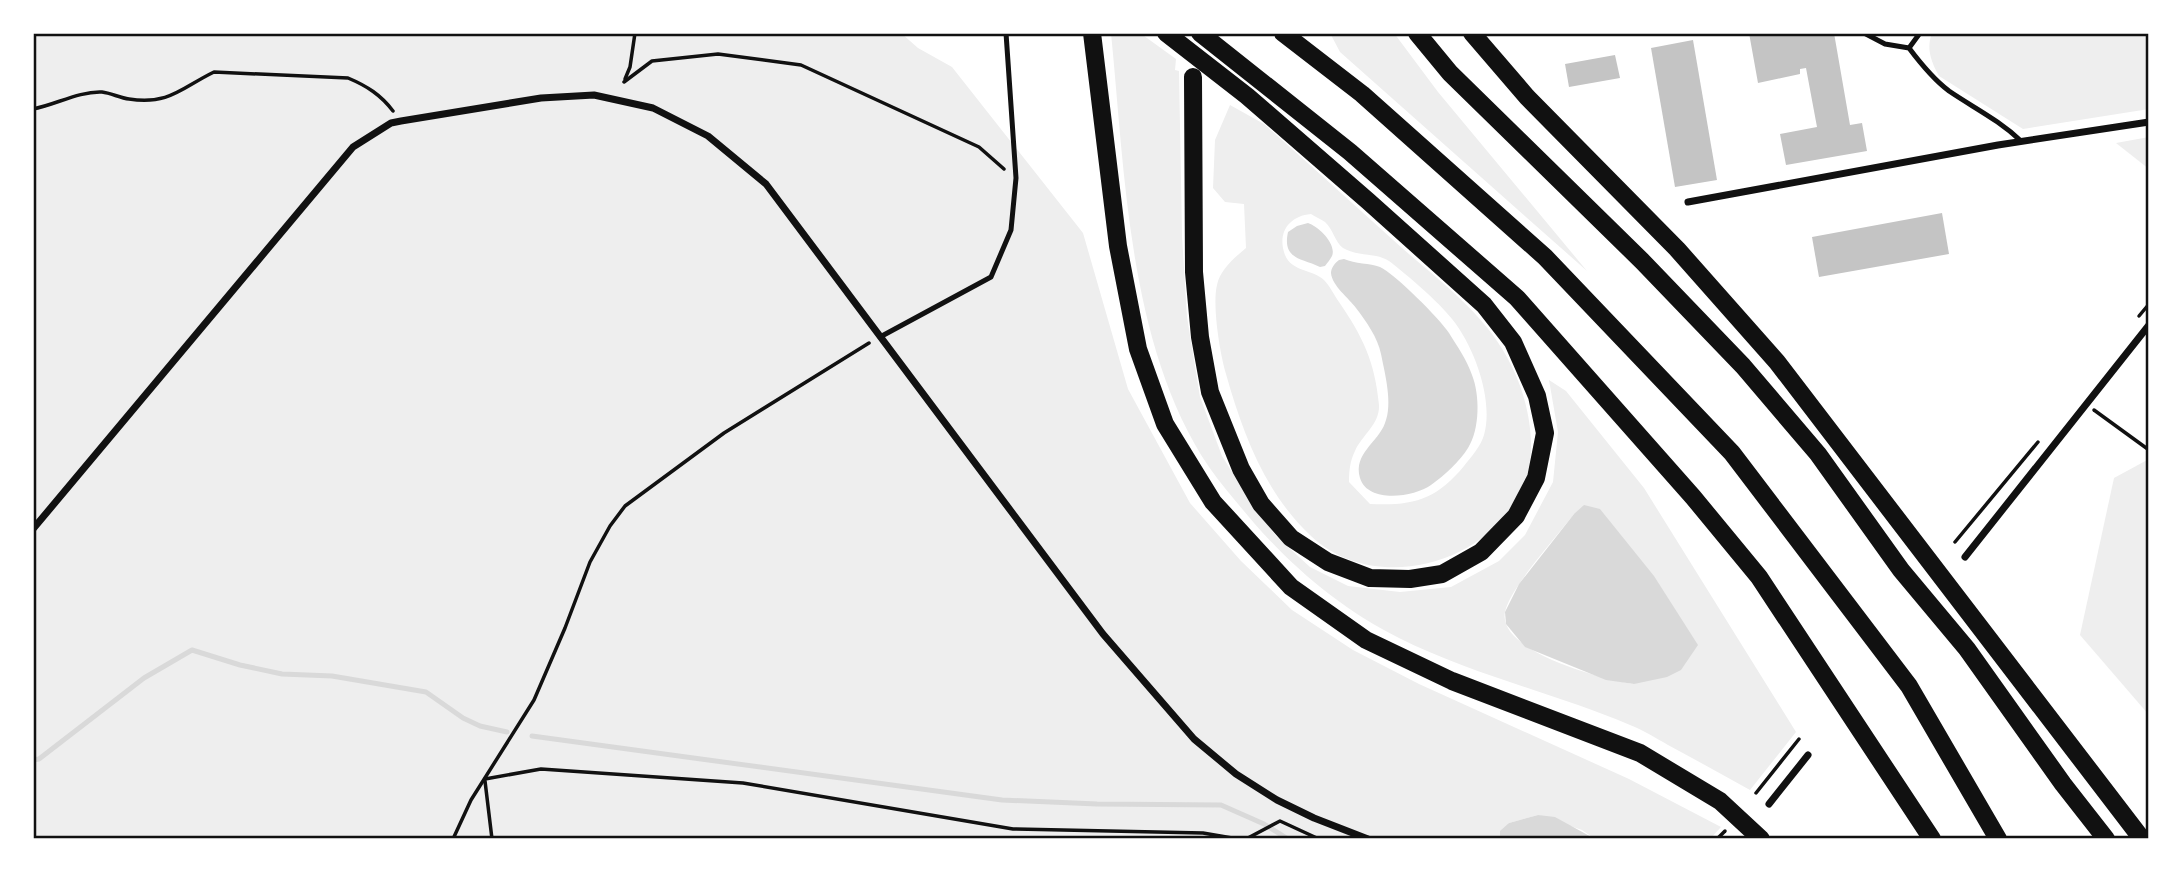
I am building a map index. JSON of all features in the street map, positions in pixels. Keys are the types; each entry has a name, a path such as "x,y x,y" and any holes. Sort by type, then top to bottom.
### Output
{"highway":[{"path":"1092,33 1118,246 1138,349 1165,424 1213,502 1290,587 1366,640 1452,681 1640,753 1720,801 1761,839"},
{"path":"1166,33 1247,96 1368,201 1484,305 1513,342 1537,396 1545,433 1536,478 1516,516 1490,543 1481,552 1442,574 1410,579 1370,578 1328,562 1291,538 1261,505 1241,469 1210,392 1200,337 1194,272 1193,77"},
{"path":"1200,33 1350,152 1517,299 1693,497 1759,577 1932,839"},
{"path":"1283,33 1362,94 1545,257 1731,453 1909,687 1998,839"},
{"path":"1417,33 1450,74 1642,261 1743,366 1818,454 1901,570 1967,649 2063,784 2106,839"},
{"path":"1472,33 1527,97 1677,249 1777,362 2142,839"}],"street":[{"path":"33,528 353,147 391,124 401,121 541,98 594,95 619,100 653,108 708,136 766,184 1103,634 1194,739 1236,774 1277,800 1368,839"},
{"path":"1688,202 2021,141 2149,122"},
{"path":"1965,557 2149,325"},
{"path":"1769,804 1808,755"}],"lane":[{"path":"879,337 991,277 1011,230 1016,178 1006,33"},
{"path":"1864,33 1885,44 1909,48 1933,78 1950,92 2006,126 2021,141"},
{"path":"1909,48 1920,33"}],"path":[{"path":"619,100 630,67 635,33"},
{"path":"624,82 652,61 718,54 801,65 979,147 1016,178"},
{"path":"33,109 102,92 127,99 165,99 214,72 348,78 368,86 385,100 401,121"},
{"path":"453,839 471,800 534,700 590,562 610,526 625,506 724,433 879,337"},
{"path":"2086,405 2149,450"},
{"path":"1756,793 1799,739"},
{"path":"485,779 541,768 743,783 1013,829 1203,833 1238,839"},
{"path":"485,779 492,839"},
{"path":"1246,839 1280,821 1320,839"},
{"path":"1717,839 1727,829"}],"shaded area":[{"path":"33,33 901,33 918,48 952,67 1083,233 1128,389 1190,503 1241,561 1292,610 1353,650 1419,684 1629,779 1721,827 1710,839 1595,839 1582,830 1538,815 1509,823 1500,839 33,839"},
{"path":"1111,33 1140,33 1176,59 1175,70 1179,71 1182,236 1187,317 1200,397 1222,456 1276,536 1310,567 1348,586 1400,592 1451,587 1499,561 1525,535 1553,482 1558,432 1549,380 1566,391 1644,488 1796,732 1750,790 1635,727 1456,663 1379,627 1339,602 1286,557 1225,489 1182,420 1161,368 1146,314 1127,200","holes":["1574,514 1634,684 1601,677 1556,662 1518,640 1507,626 1505,612 1515,590"]},
{"path":"1330,33 1394,33 1438,92 1587,271 1340,52"},
{"path":"1932,33 2149,33 2149,109 2023,129 1939,76 1930,55"},
{"path":"1230,105 1264,124 1463,302 1491,332 1502,349 1512,367 1526,406 1531,434 1530,462 1513,505 1492,530 1465,549 1435,561 1402,567 1370,565 1338,555 1311,536 1268,482 1240,419 1219,342 1215,305 1217,285 1224,269 1246,248 1244,204 1225,202 1213,188 1215,140","holes":["1311,214 1328,225 1343,248 1384,258 1422,288 1452,319 1474,358 1486,406 1483,439 1454,477 1444,487 1423,499 1399,504 1370,504 1349,482 1353,455 1379,412 1377,390 1371,363 1361,339 1328,285 1319,276 1292,265 1285,255 1282,240 1286,227 1296,218"]},
{"path":"2149,137 2149,169 2116,143"},
{"path":"1308,223 1317,228 1332,246 1332,256 1325,266 1320,267 1295,257 1288,248 1288,232"},
{"path":"1344,259 1380,267 1417,297 1449,333 1475,383 1477,422 1468,448 1441,477 1414,493 1381,495 1372,492 1360,478 1359,469 1363,455 1385,423 1388,398 1381,354 1374,336 1368,324 1332,278 1331,271 1334,266"},
{"path":"2149,459 2149,715 2080,635 2114,478"},
{"path":"1584,505 1600,509 1654,576 1698,645 1681,670 1667,677 1634,684 1606,680 1525,647 1506,624 1505,612 1519,584"},
{"path":"1538,815 1555,817 1595,839 1500,839 1500,831 1509,823"}],"building":[{"path":"1749,33 1834,33 1850,125 1862,123 1867,151 1786,165 1780,134 1817,127 1806,68 1800,69 1800,74 1758,83"},
{"path":"1693,40 1717,180 1675,187 1651,48"},
{"path":"1615,55 1620,78 1569,87 1565,64"},
{"path":"1942,213 1949,254 1819,277 1812,237"}],"waterway":[{"path":"33,760 39,759 144,678 192,650 240,665 282,674 332,676 426,692 463,718 480,726 507,732"},
{"path":"532,736 1002,800 1221,805 1264,824 1288,839"}]}
